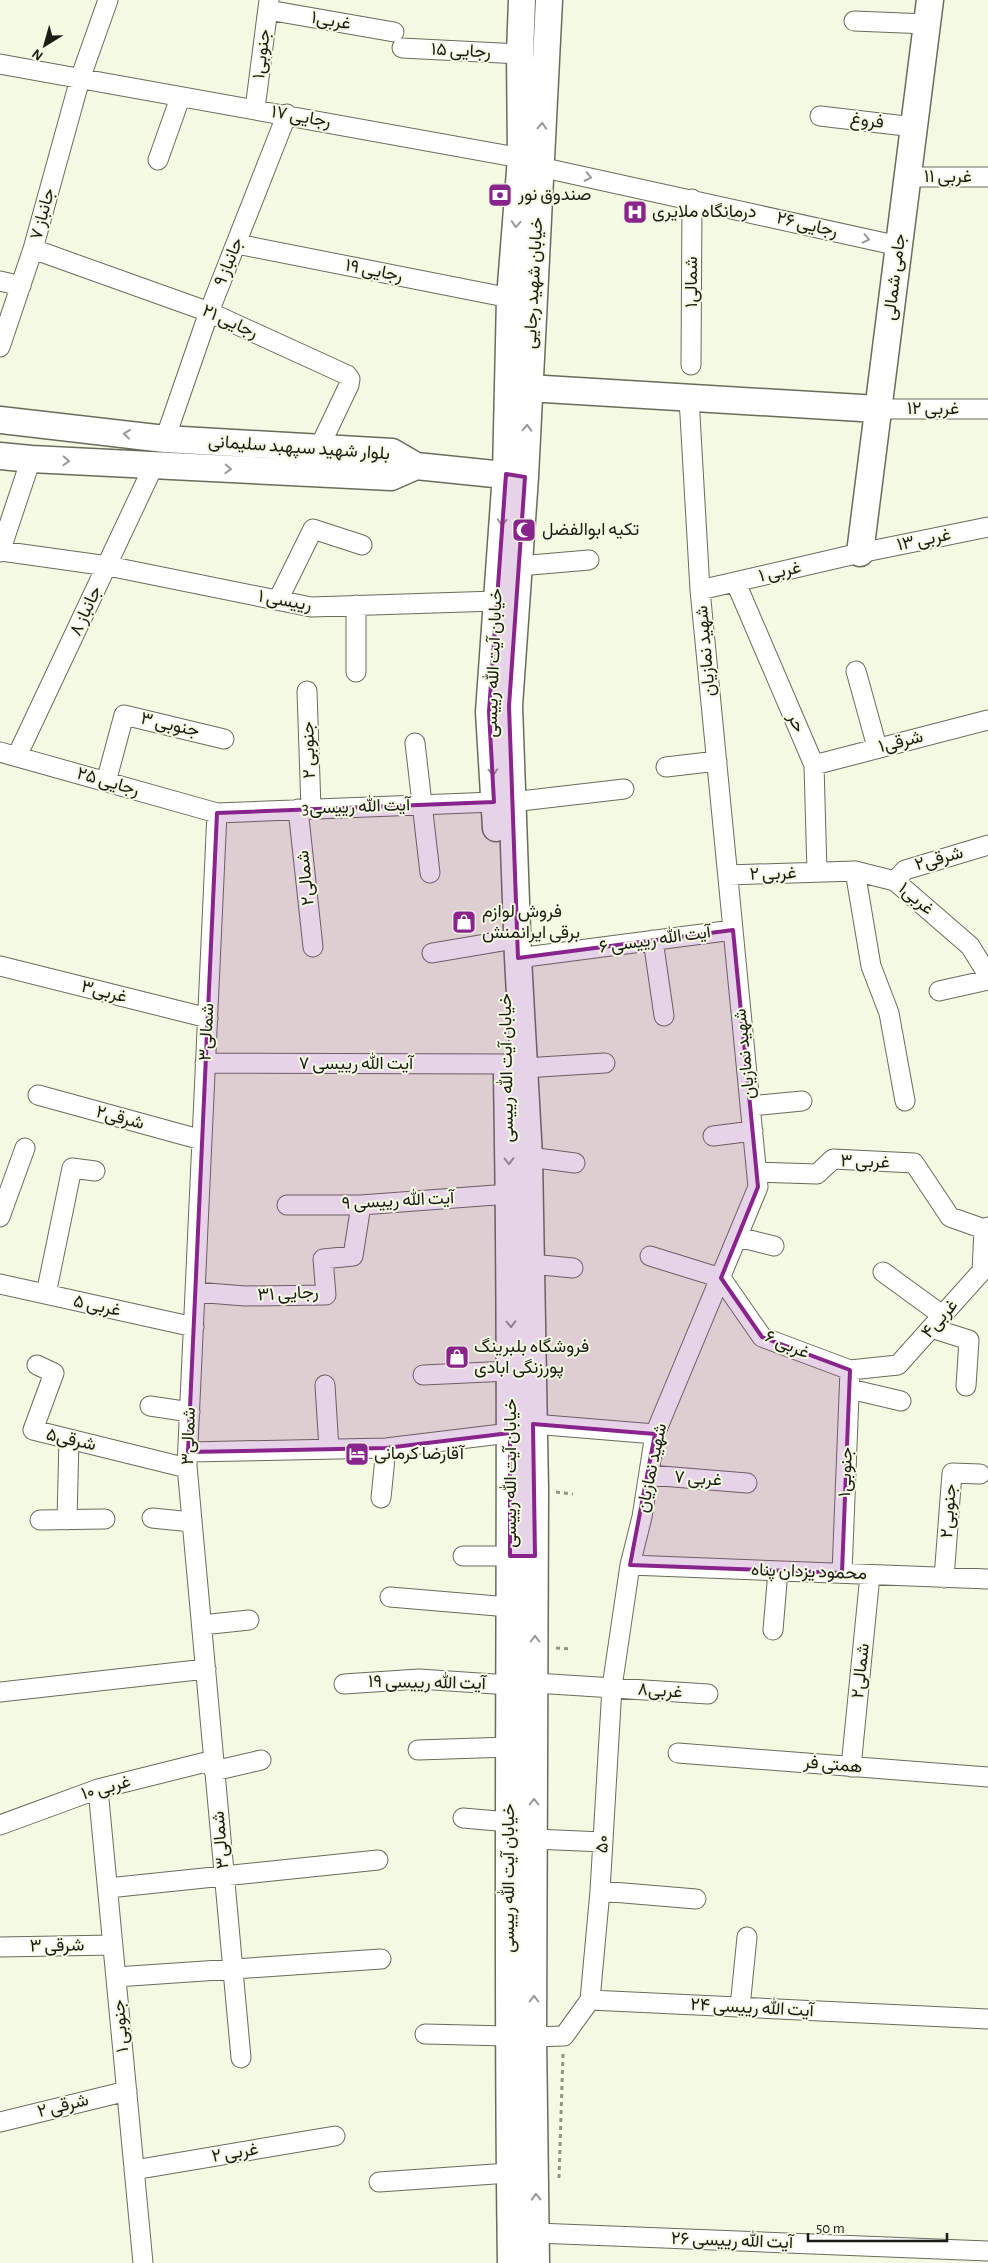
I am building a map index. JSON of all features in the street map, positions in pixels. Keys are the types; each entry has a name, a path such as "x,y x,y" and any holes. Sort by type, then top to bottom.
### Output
{"main road":[{"name":"خیابان شهید رجایی","path":"515,475 528,388 531,162 520,54 522,0"},
{"name":"خیابان شهید رجایی","path":"515,475 510,298 531,162 549,0"},
{"name":"جامی شمالی","path":"860,554 928,12"},
{"path":"528,388 878,409"},
{"name":"بلوار شهید سپهبد سلیمانی","path":"0,420 165,438 392,452 416,466"},
{"name":"بلوار شهید سپهبد سلیمانی","path":"0,456 391,477 416,466"},
{"path":"416,466 515,475"},
{"name":"خیابان آیت الله رییسی","path":"503,802 519,566 515,475"},
{"name":"خیابان آیت الله رییسی","path":"515,475 496,601 489,712 503,802 511,950 516,1066 509,1194 511,1371 522,1429"},
{"name":"خیابان آیت الله رییسی","path":"516,1066 529,1157 531,1264 522,1429 522,1556 536,1683 534,1839 536,2263"},
{"name":"خیابان آیت الله رییسی","path":"510,2263 508,2036 509,1608 522,1556"}],"street":[{"name":"جانباز ۷","path":"0,347 33,249 80,79 108,0"},
{"name":"غربی۱","path":"268,5 398,40"},
{"name":"جنوبی۱","path":"255,109 268,5"},
{"path":"854,21 928,12"},
{"name":"رجایی ۱۵","path":"398,40 520,54"},
{"name":"رجایی ۱۷","path":"0,64 180,98 287,114 531,162"},
{"path":"158,160 180,98"},
{"name":"جانباز ۹","path":"165,438 208,312 237,244 287,114"},
{"name":"فروغ","path":"820,116 914,127"},
{"name":"رجایی ۲۶","path":"531,162 899,246"},
{"name":"غربی ۱۱","path":"907,177 988,177"},
{"name":"شمالی۱","path":"691,365 692,199"},
{"name":"رجایی ۱۹","path":"237,244 510,298"},
{"name":"رجایی ۲۱","path":"33,249 208,312 346,375 350,379 319,448"},
{"path":"0,281 21,286"},
{"name":"شهید نمازیان","path":"612,1688 630,1565 642,1516 655,1434 758,1187 700,590 689,398"},
{"name":"غربی ۱۲","path":"878,409 988,409"},
{"path":"0,551 32,459"},
{"name":"جانباز ۸","path":"8,754 108,566 154,465"},
{"name":"غربی ۱۳","path":"860,554 988,528"},
{"path":"278,600 313,530 362,545"},
{"name":"رییسی ۱","path":"0,551 108,566 311,608 496,601"},
{"name":"غربی ۱","path":"700,590 860,554"},
{"path":"519,566 589,560"},
{"name":"حر","path":"736,582 814,765 817,872"},
{"path":"356,605 356,672"},
{"path":"856,671 878,747"},
{"name":"جنوبی ۲","path":"305,809 307,691"},
{"name":"جنوبی ۳","path":"106,782 124,715 224,738"},
{"name":"شرقی۱","path":"814,765 988,720"},
{"path":"415,743 430,873"},
{"name":"رجایی ۲۵","path":"8,754 217,813"},
{"path":"666,767 717,761"},
{"name":"آیت الله رییسی3","path":"217,813 503,802 624,789"},
{"name":"شمالی۲","path":"305,809 313,947"},
{"name":"شمالی۳","path":"217,813 188,1460 241,2058"},
{"name":"شرقی۲","path":"895,881 905,870 988,845"},
{"name":"غربی۱","path":"817,872 855,871 895,881 970,946 988,975"},
{"path":"855,871 871,966 889,1013 904,1102"},
{"name":"غربی ۲","path":"728,875 817,872"},
{"name":"آیت الله رییسی ۶","path":"432,954 654,940 733,930"},
{"path":"654,940 664,1016"},
{"name":"غربی۳","path":"0,966 208,1018"},
{"path":"939,991 988,980"},
{"name":"آیت الله رییسی ۷","path":"205,1064 516,1066 605,1063"},
{"name":"شرقی۲","path":"38,1095 202,1140"},
{"path":"750,1106 802,1101"},
{"path":"713,1136 753,1131"},
{"path":"0,1217 25,1148"},
{"path":"529,1157 575,1163"},
{"name":"غربی ۳","path":"757,1172 816,1174 833,1159 914,1163 950,1217 986,1228"},
{"path":"46,1294 72,1168 95,1171"},
{"name":"آیت الله رییسی ۹","path":"287,1205 361,1205 509,1194"},
{"name":"رجایی ۳۱","path":"195,1292 246,1296 326,1295 323,1259 353,1256 361,1205"},
{"name":"غربی۴","path":"850,1370 898,1365 982,1270 986,1228"},
{"path":"738,1237 774,1246"},
{"path":"650,1256 721,1278"},
{"path":"531,1264 573,1268"},
{"path":"883,1272 937,1322 969,1340 966,1386"},
{"name":"غربی ۶","path":"721,1278 762,1338 850,1370"},
{"name":"غربی ۵","path":"0,1284 194,1327"},
{"name":"شرقی۵","path":"37,1365 54,1373 33,1430 69,1439 188,1460 330,1449 386,1448 522,1429 655,1434"},
{"name":"جنوبی۱","path":"842,1574 850,1370"},
{"path":"423,1375 511,1371"},
{"path":"326,1385 330,1449"},
{"path":"850,1389 901,1402"},
{"path":"150,1406 190,1412"},
{"path":"67,1520 69,1439"},
{"path":"381,1498 386,1448"},
{"name":"جنوبی۲","path":"944,1578 952,1473 980,1474"},
{"name":"غربی ۷","path":"648,1475 748,1483"},
{"path":"152,1518 192,1522"},
{"path":"40,1520 105,1519"},
{"path":"463,1556 522,1556"},
{"name":"محمود یزدان پناه","path":"630,1565 988,1579"},
{"path":"774,1630 778,1571"},
{"name":"شمالی۲","path":"851,1767 870,1574"},
{"path":"390,1597 509,1608"},
{"path":"202,1625 249,1620"},
{"path":"0,1692 206,1669"},
{"name":"آیت الله رییسی ۱۹","path":"344,1684 419,1680 510,1685"},
{"name":"غربی۸","path":"536,1683 708,1694"},
{"name":"۵۰","path":"590,2000 600,1891 612,1688"},
{"path":"418,1750 509,1747"},
{"name":"همتی فر","path":"678,1752 988,1777"},
{"name":"غربی ۱۰","path":"0,1825 98,1789 214,1765 261,1760"},
{"name":"جنوبی ۱","path":"98,1789 143,2263"},
{"path":"463,1818 509,1822"},
{"path":"534,1839 603,1842"},
{"path":"108,1888 378,1860"},
{"path":"600,1891 696,1899"},
{"path":"740,2007 747,1937"},
{"name":"شرقی ۳","path":"0,1946 113,1945"},
{"path":"116,1977 381,1959"},
{"path":"534,2037 564,2036 590,2000"},
{"name":"آیت الله رییسی ۲۴","path":"590,2000 988,2018"},
{"path":"425,2034 508,2036"},
{"name":"شرقی ۲","path":"0,2122 127,2090"},
{"name":"غربی ۲","path":"134,2170 335,2136"},
{"path":"379,2182 509,2172"},
{"name":"آیت الله رییسی ۲۶","path":"536,2233 988,2251"}],"path":[{"path":"559,2184 564,2036"}],"highlighted area":[{"path":"506,474 525,477 509,706 518,958 733,930 758,1187 721,1278 762,1337 850,1370 842,1573 630,1565 655,1434 533,1424 535,1556 510,1556 510,1433 386,1448 188,1452 217,813 494,802 489,712"}],"place":[{"name":"صندوق نور","path":"500,195"},
{"name":"درمانگاه ملایری","path":"635,212"},
{"name":"تکیه ابوالفضل","path":"524,530"},
{"name":"فروش لوازم برقی ایرانمنش","path":"464,922"},
{"name":"فروشگاه بلبرینگ پورزنگی ابادی","path":"457,1357"},
{"name":"آقارضا کرمانی","path":"357,1454"}]}
